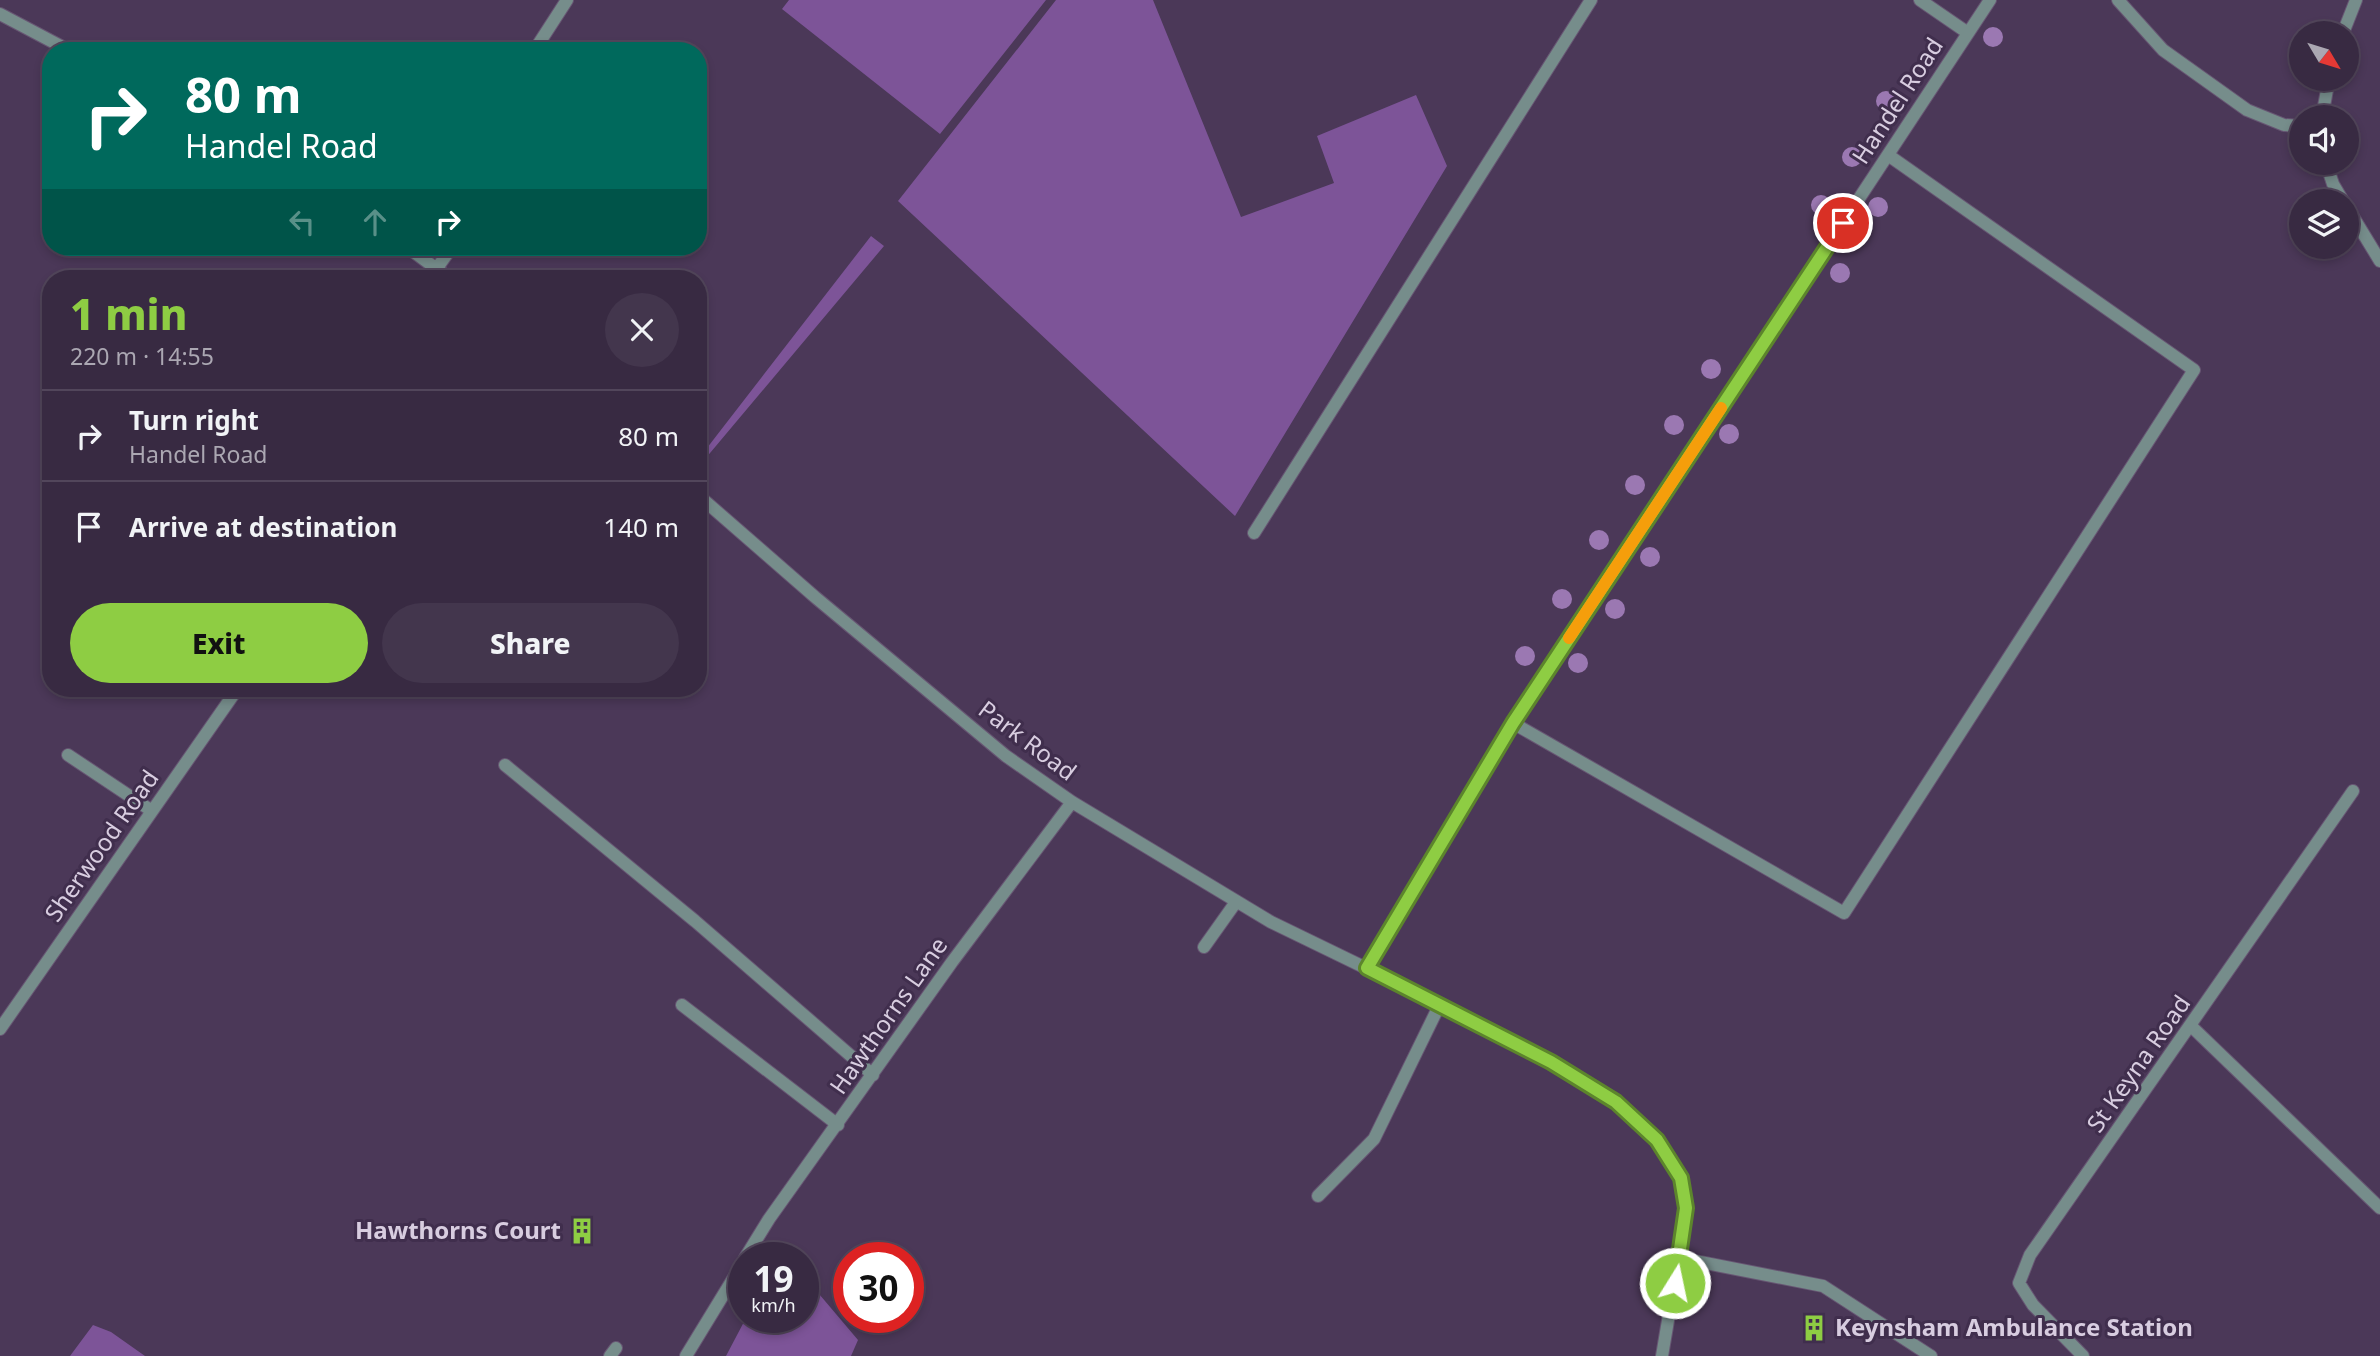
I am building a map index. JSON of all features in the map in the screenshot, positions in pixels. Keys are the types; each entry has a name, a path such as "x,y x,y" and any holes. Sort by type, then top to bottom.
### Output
{"street":[{"path":"540,42 567,0"},
{"path":"1254,533 1591,0"},
{"path":"1920,0 1968,33"},
{"name":"Handel Road","path":"1367,968 1513,723 1990,0"},
{"path":"2118,0 2163,50 2247,110 2289,125"},
{"path":"2348,21 2356,0"},
{"path":"0,14 54,42"},
{"path":"1513,723 1844,913 2194,370 1888,155"},
{"path":"2359,227 2380,261"},
{"path":"420,256 439,270"},
{"path":"437,268 446,256"},
{"name":"Park Road","path":"707,503 825,606 1006,756 1072,802 1271,922 1440,1004 1551,1062 1616,1102 1657,1140 1681,1178 1683,1188 1686,1208 1680,1258 1662,1356"},
{"name":"Sherwood Road","path":"0,1029 232,697"},
{"path":"68,755 152,811"},
{"path":"505,765 695,921 873,1075"},
{"name":"St Keyna Road","path":"2083,1356 2033,1305 2020,1283 2030,1255 2353,791"},
{"name":"Hawthorns Lane","path":"755,1242 952,962 1072,802"},
{"path":"1204,947 1236,901"},
{"path":"1318,1196 1374,1139 1440,1004"},
{"path":"682,1005 838,1125"},
{"path":"2191,1026 2380,1208"},
{"path":"1680,1258 1823,1286 1931,1356"},
{"name":"Hawthorns Lane","path":"686,1356 728,1286"}],"shaded area":[{"path":"789,0 1046,0 940,134 782,9"},
{"path":"1056,0 1153,0 1241,217 1334,183 1317,136 1416,95 1447,166 1235,516 898,201"},
{"path":"871,236 884,246 707,457 707,448"},
{"path":"819,1294 833,1310 833,1333 852,1333 858,1340 851,1356 726,1356 738,1333 819,1333"},
{"path":"93,1325 111,1332 145,1356 70,1356"}],"slow traffic":[{"path":"1569,638 1721,408"}],"place":[{"name":"Hawthorns Court","path":"582,1231"},
{"name":"Keynsham Ambulance Station","path":"1814,1328"}],"route":[{"path":"1675,1283 1686,1208 1681,1178 1657,1140 1616,1102 1551,1062 1367,968 1513,723 1843,223"}]}
